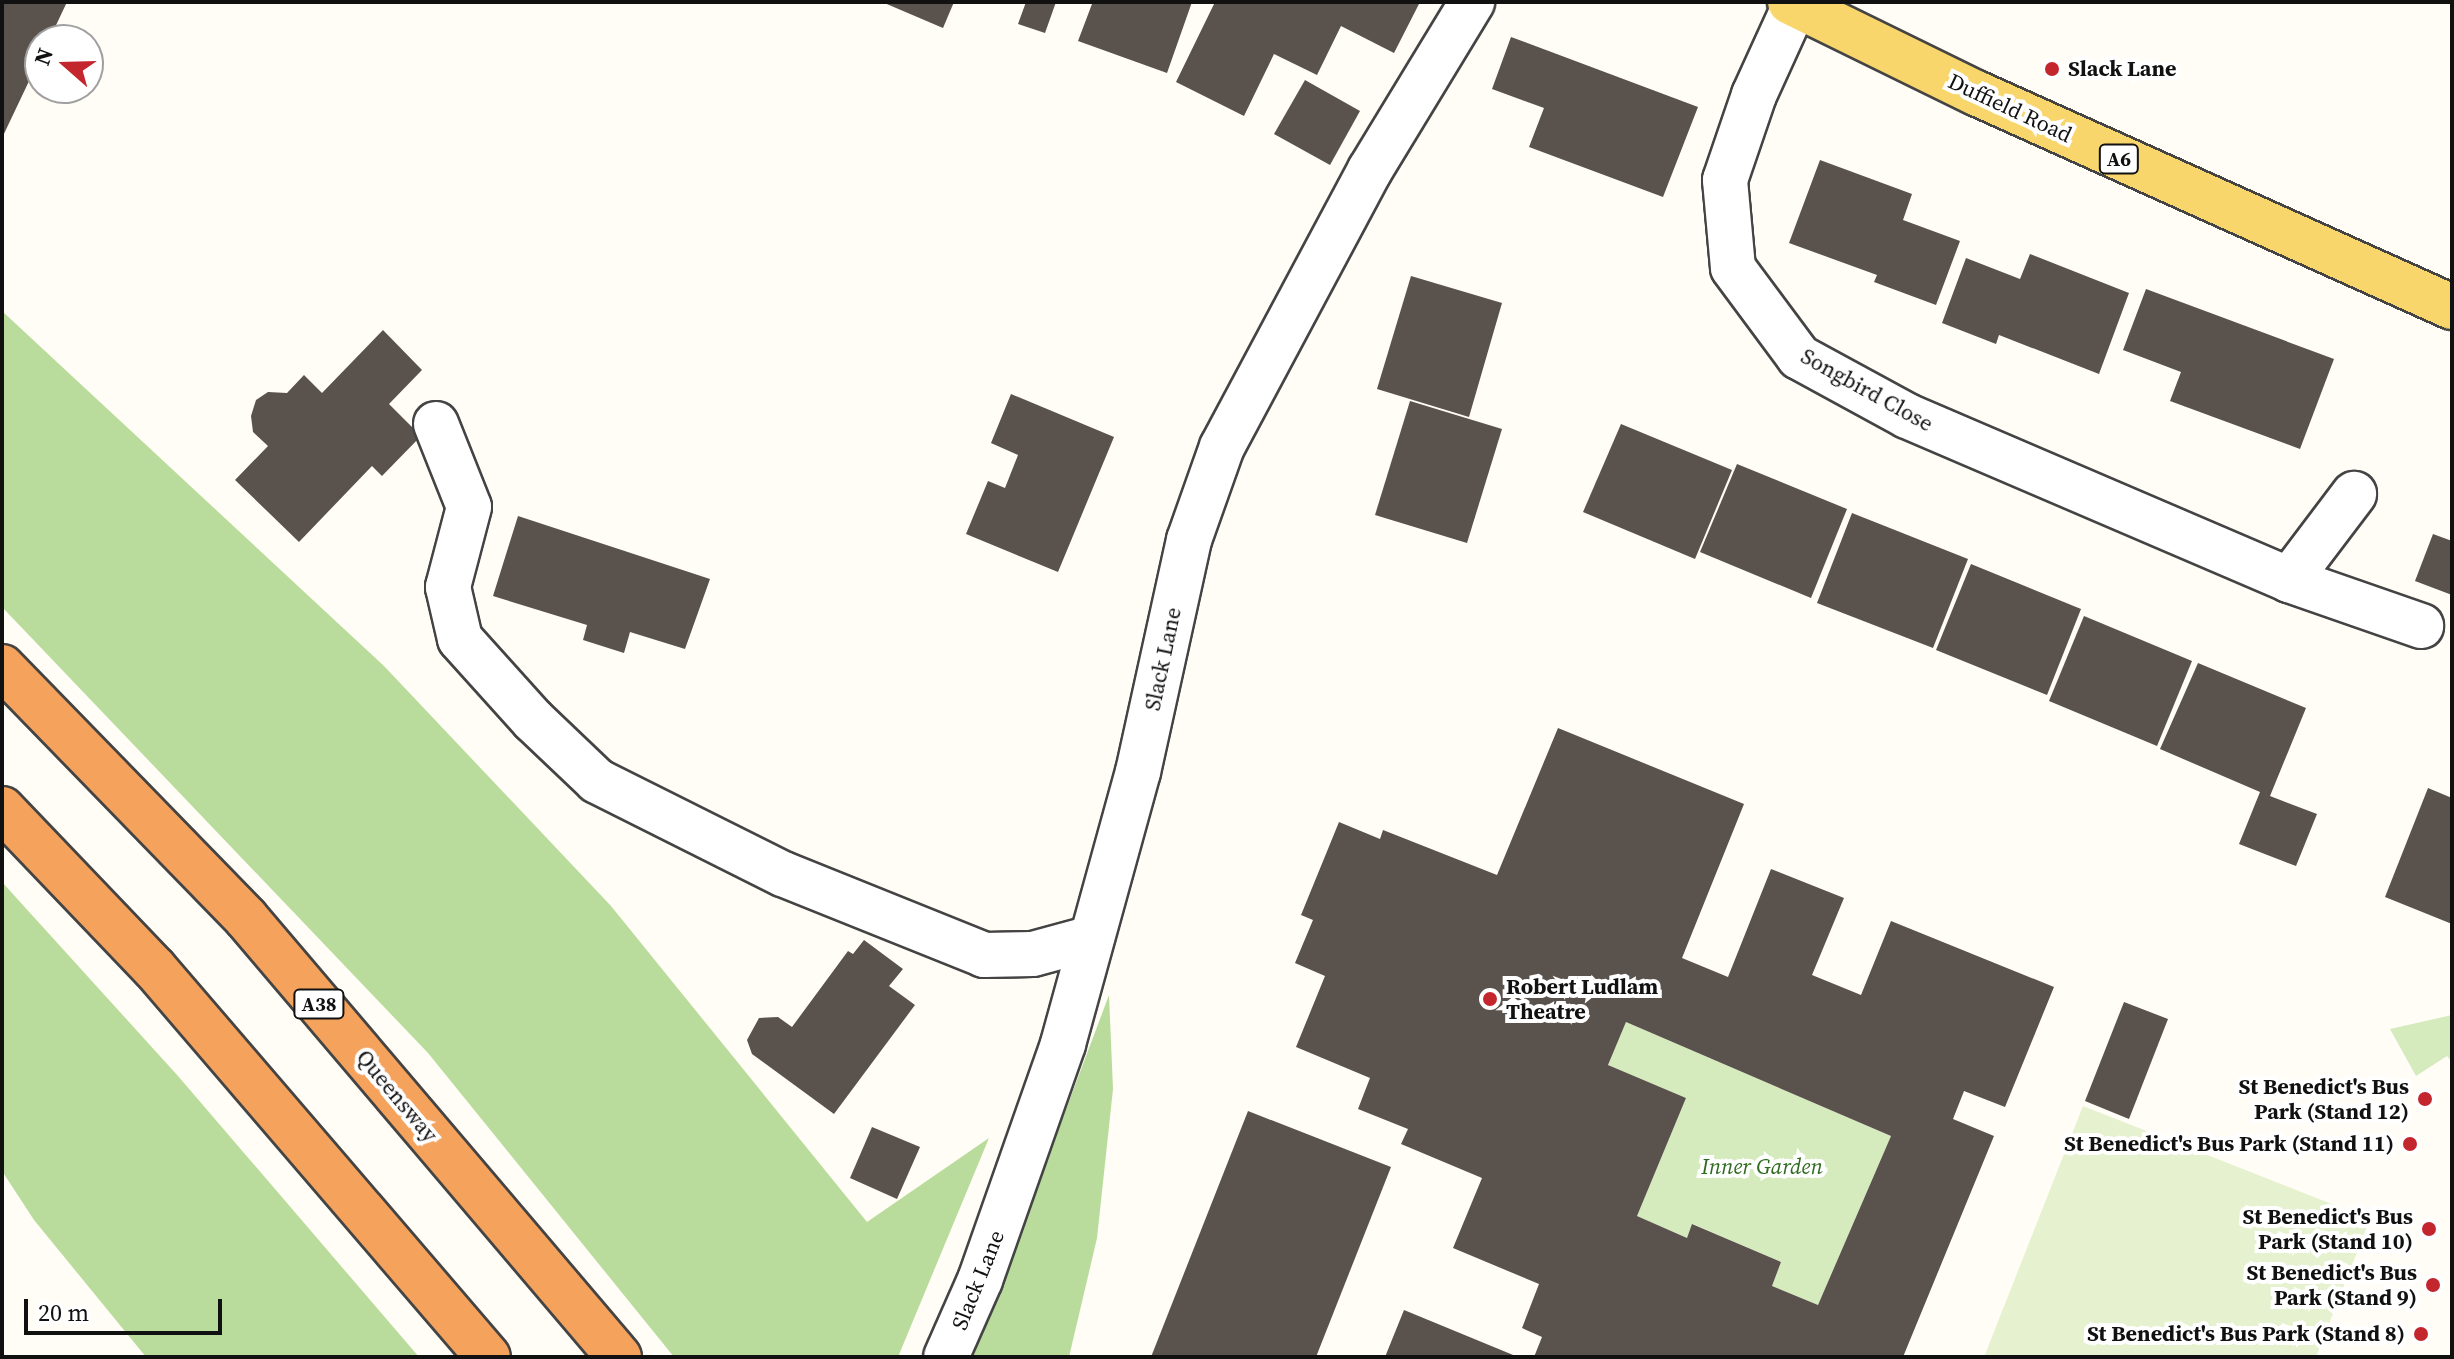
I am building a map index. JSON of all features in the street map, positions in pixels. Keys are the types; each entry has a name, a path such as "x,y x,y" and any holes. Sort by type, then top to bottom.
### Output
{"highway":[{"name":"Queensway","path":"2,667 246,918 619,1357"},
{"path":"2,809 155,969 488,1357"}],"main road":[{"name":"Duffield Road","path":"1792,3 1990,100 2452,307"}],"street":[{"name":"Slack Lane","path":"946,1357 980,1280 1063,1044 1138,772 1189,540 1222,447 1370,170 1472,2"},
{"name":"Songbird Close","path":"1792,3 1754,95 1725,180 1733,268 1799,357 1907,416 2289,580 2421,626"},
{"path":"436,424 469,507 448,587 460,639 533,720 597,781 783,874 984,955 1033,954 1092,938"},
{"path":"2289,580 2354,494"}],"green space":[{"path":"2,311 384,666 611,906 867,1222 989,1138 898,1357 674,1357 428,1053 2,607"},
{"path":"2,882 178,1076 419,1357 146,1357 34,1220 2,1171"},
{"path":"1109,995 1113,1089 1097,1238 1069,1357 973,1357"},
{"path":"2452,1015 2452,1062 2447,1056 2416,1076 2390,1029"},
{"name":"Inner Garden","path":"1626,1022 1891,1136 1818,1305 1772,1286 1781,1262 1693,1224 1687,1238 1637,1216 1686,1098 1608,1065"},
{"path":"2083,1106 2370,1219 2316,1357 1984,1357"}],"building":[{"path":"2,2 67,2 57,24 24,24 24,92 2,138"},
{"path":"882,2 954,2 943,28"},
{"path":"1026,2 1056,2 1045,33 1018,24"},
{"path":"1086,2 1192,2 1167,73 1078,41 1092,4"},
{"path":"1215,2 1420,2 1394,53 1341,26 1317,75 1274,54 1244,116 1176,82"},
{"path":"1511,37 1698,107 1663,197 1529,147 1544,108 1492,89"},
{"path":"1305,80 1360,111 1330,165 1274,134"},
{"path":"1820,160 1912,194 1903,220 1960,241 1936,305 1874,282 1877,275 1789,243"},
{"path":"2030,254 2129,293 2099,374 1999,335 1996,344 1942,323 1966,258 2020,279"},
{"path":"1411,276 1502,303 1469,417 1377,389"},
{"path":"2146,289 2334,359 2300,449 2170,401 2181,372 2123,350"},
{"path":"383,330 422,370 389,404 421,436 382,476 372,466 299,542 235,480 268,446 253,432 251,416 256,400 268,392 287,393 304,375 322,393"},
{"path":"1011,394 1114,437 1058,572 966,534 988,481 1005,488 1018,455 991,443"},
{"path":"1410,401 1502,429 1467,543 1375,515"},
{"path":"1621,424 1732,470 1695,559 1583,512"},
{"path":"1737,464 1847,509 1811,598 1700,552"},
{"path":"1852,513 1968,559 1933,648 1817,603"},
{"path":"518,516 710,579 685,649 630,632 624,653 583,640 587,625 493,596"},
{"path":"2433,534 2452,541 2452,595 2415,581"},
{"path":"1971,564 2081,609 2047,695 1936,650"},
{"path":"2084,616 2192,661 2157,746 2049,701"},
{"path":"2198,663 2306,708 2270,796 2317,814 2296,866 2239,844 2260,792 2160,749"},
{"path":"1558,728 1744,804 1682,958 1728,977 1771,869 1844,898 1812,975 1861,995 1891,921 2054,987 2005,1107 1964,1091 1953,1119 1994,1136 1903,1357 1534,1357 1542,1337 1522,1328 1539,1284 1453,1248 1482,1178 1401,1144 1408,1129 1358,1109 1370,1078 1296,1047 1325,976 1295,963 1313,920 1301,915 1339,822 1380,839 1383,830 1497,875","holes":["1626,1022 1891,1136 1818,1305 1772,1286 1781,1262 1692,1224 1687,1238 1637,1216 1686,1098 1608,1065"]},
{"path":"2428,788 2452,798 2452,924 2385,897"},
{"path":"864,940 903,969 889,986 915,1005 834,1114 752,1054 747,1040 759,1018 778,1017 792,1027 848,951 853,954"},
{"path":"2124,1002 2168,1019 2129,1119 2085,1101"},
{"path":"1248,1111 1391,1167 1316,1357 1151,1357"},
{"path":"872,1127 920,1147 897,1199 850,1178"},
{"path":"1404,1310 1518,1357 1385,1357"}],"place":[{"name":"Slack Lane","path":"2052,69"},
{"name":"Robert Ludlam Theatre","path":"1490,999"},
{"name":"St Benedict's Bus Park (Stand 12)","path":"2425,1099"},
{"name":"St Benedict's Bus Park (Stand 11)","path":"2410,1144"},
{"name":"St Benedict's Bus Park (Stand 10)","path":"2429,1229"},
{"name":"St Benedict's Bus Park (Stand 9)","path":"2433,1285"},
{"name":"St Benedict's Bus Park (Stand 8)","path":"2421,1334"}]}
